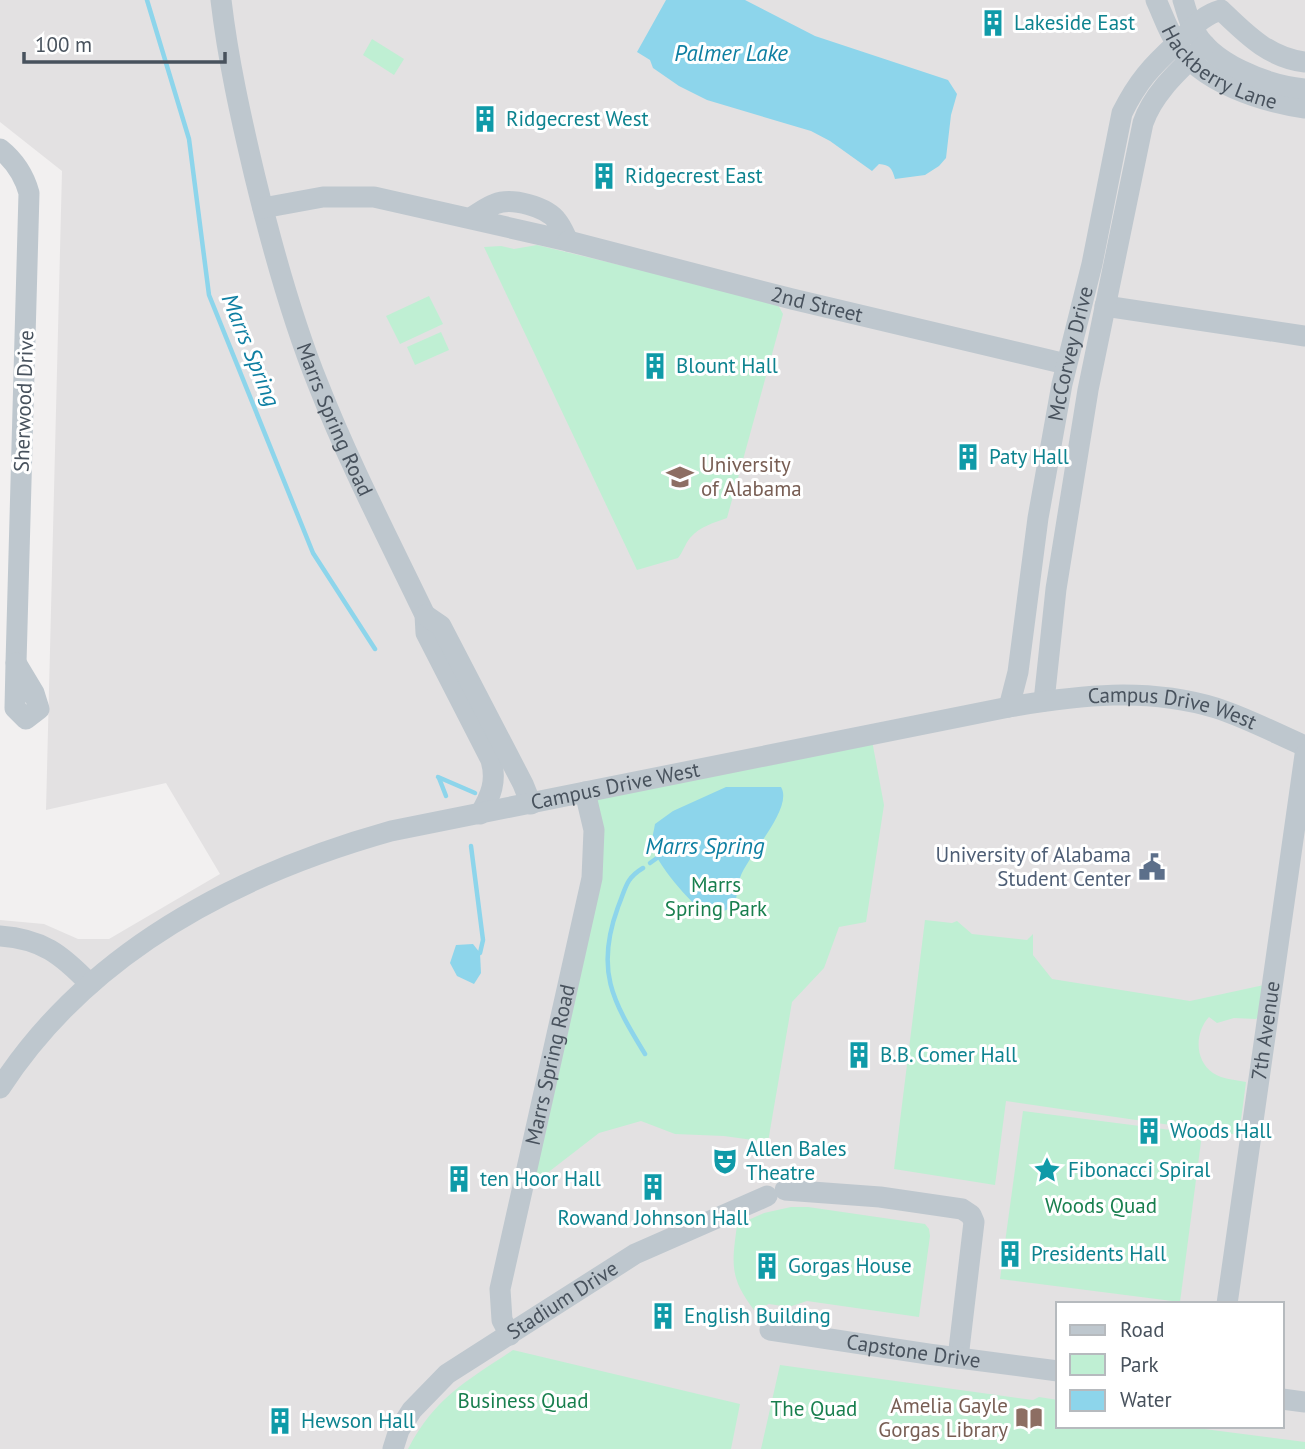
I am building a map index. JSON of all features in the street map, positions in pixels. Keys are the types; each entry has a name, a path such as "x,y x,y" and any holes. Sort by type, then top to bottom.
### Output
{"street":[{"name":"Marrs Spring Road","path":"221,0 228,55 263,208 296,326 318,386 351,461 425,615 426,633 491,760 494,782 490,798 480,814"},
{"name":"Hackberry Lane","path":"1156,0 1183,52 1223,84 1281,105 1305,108"},
{"name":"Hackberry Lane","path":"1183,0 1199,36 1239,70 1259,78 1305,89"},
{"name":"McCorvey Drive","path":"1044,701 1056,589 1088,390 1147,110 1183,52 1199,36 1208,13 1219,5"},
{"path":"1219,5 1238,29 1259,46 1305,62"},
{"name":"McCorvey Drive","path":"1009,707 1018,672 1038,518 1066,364 1092,261 1122,113 1129,97 1149,70 1183,52"},
{"name":"Sherwood Drive","path":"0,149 24,176 29,193 16,663"},
{"name":"2nd Street","path":"263,208 323,197 358,196 395,201 1066,364"},
{"path":"1092,261 1097,294 1105,306 1305,336"},
{"path":"1066,364 1088,390"},
{"path":"1030,584 1056,589"},
{"path":"425,615 441,626 531,804"},
{"name":"Campus Drive West","path":"0,1088 56,1018 90,984 165,927 217,898 281,868 351,842 391,831 1009,707 1111,694 1155,696 1214,708 1245,718 1305,746"},
{"name":"7th Avenue","path":"1227,1302 1305,755"},
{"name":"Marrs Spring Road","path":"510,1335 502,1320 500,1289 592,878 594,830 585,792"},
{"path":"0,936 38,942 55,952 90,984"},
{"name":"Stadium Drive","path":"393,1449 399,1430 417,1404 447,1374 635,1254 776,1193 880,1197 962,1209 971,1215 974,1222 958,1358"},
{"name":"Capstone Drive","path":"770,1330 1056,1371"},
{"path":"1284,1399 1305,1402"}],"shaded area":[{"name":"University of Alabama","path":"0,0 1305,0 1305,1449 0,1449 0,920 44,924 78,939 109,939 220,874 166,783 46,810 62,171 0,122"}],"green space":[{"path":"372,39 404,59 394,75 363,55"},
{"path":"537,245 777,303 783,314 727,518 707,525 694,534 678,558 637,570 484,247 501,246 514,249"},
{"path":"429,296 443,324 400,344 386,316"},
{"path":"441,332 449,350 415,365 407,347"},
{"name":"Marrs Spring Park","path":"871,735 884,805 866,922 839,927 824,968 792,1002 768,1142 724,1136 675,1134 641,1121 599,1133 524,1191 592,878 585,792"},
{"path":"925,920 952,923 957,921 972,934 1027,940 1033,934 1033,955 1052,979 1190,1001 1264,985 1260,1015 1256,1019 1234,1018 1217,1023 1209,1017 1199,1038 1202,1061 1213,1073 1246,1082 1239,1135 1006,1101 995,1185 894,1169"},
{"name":"Woods Quad","path":"1023,1111 1202,1134 1180,1302 1000,1279"},
{"path":"791,1207 808,1207 925,1224 930,1236 919,1317 807,1301 789,1307 769,1304 754,1310 740,1288 734,1270 737,1225 764,1213"},
{"name":"Business Quad","path":"513,1350 740,1404 731,1449 408,1449 418,1431 441,1403 467,1381"},
{"name":"The Quad","path":"780,1365 1033,1400 1039,1397 1056,1400 1056,1428 1196,1428 1305,1442 1305,1449 761,1449"}],"water":[{"name":"Palmer Lake","path":"666,0 745,0 815,36 948,80 957,94 951,115 946,158 925,175 895,179 888,166 879,164 872,171 811,131 707,100 679,86 653,68 650,60 637,52"},
{"name":"Marrs Spring","path":"726,787 781,787 783,796 776,819 740,878 735,905 712,913 698,907 674,882 654,853 652,841 655,824 673,811"},
{"path":"473,944 480,953 481,973 474,984 457,976 450,963 456,945"}],"waterway":[{"name":"Marrs Spring","path":"147,0 189,139 209,295 313,553 375,649"},
{"path":"438,777 475,793"},
{"path":"439,778 446,796"},
{"path":"471,846 483,940 480,953"},
{"name":"Marrs Spring","path":"650,863 657,858"},
{"path":"643,868 629,880 618,907 611,929 608,967 616,1000 645,1054"}],"place":[{"name":"Lakeside East","path":"993,23"},
{"name":"Ridgecrest West","path":"485,119"},
{"name":"Ridgecrest East","path":"604,176"},
{"name":"Blount Hall","path":"655,366"},
{"name":"Paty Hall","path":"968,457"},
{"name":"University of Alabama","path":"680,477"},
{"name":"University of Alabama Student Center","path":"1152,867"},
{"name":"B.B. Comer Hall","path":"859,1055"},
{"name":"Woods Hall","path":"1149,1131"},
{"name":"Allen Bales Theatre","path":"725,1161"},
{"name":"Fibonacci Spiral","path":"1047,1170"},
{"name":"ten Hoor Hall","path":"459,1179"},
{"name":"Rowand Johnson Hall","path":"653,1187"},
{"name":"Presidents Hall","path":"1010,1254"},
{"name":"Gorgas House","path":"767,1266"},
{"name":"English Building","path":"663,1316"},
{"name":"Amelia Gayle Gorgas Library","path":"1029,1418"},
{"name":"Hewson Hall","path":"280,1421"}]}
